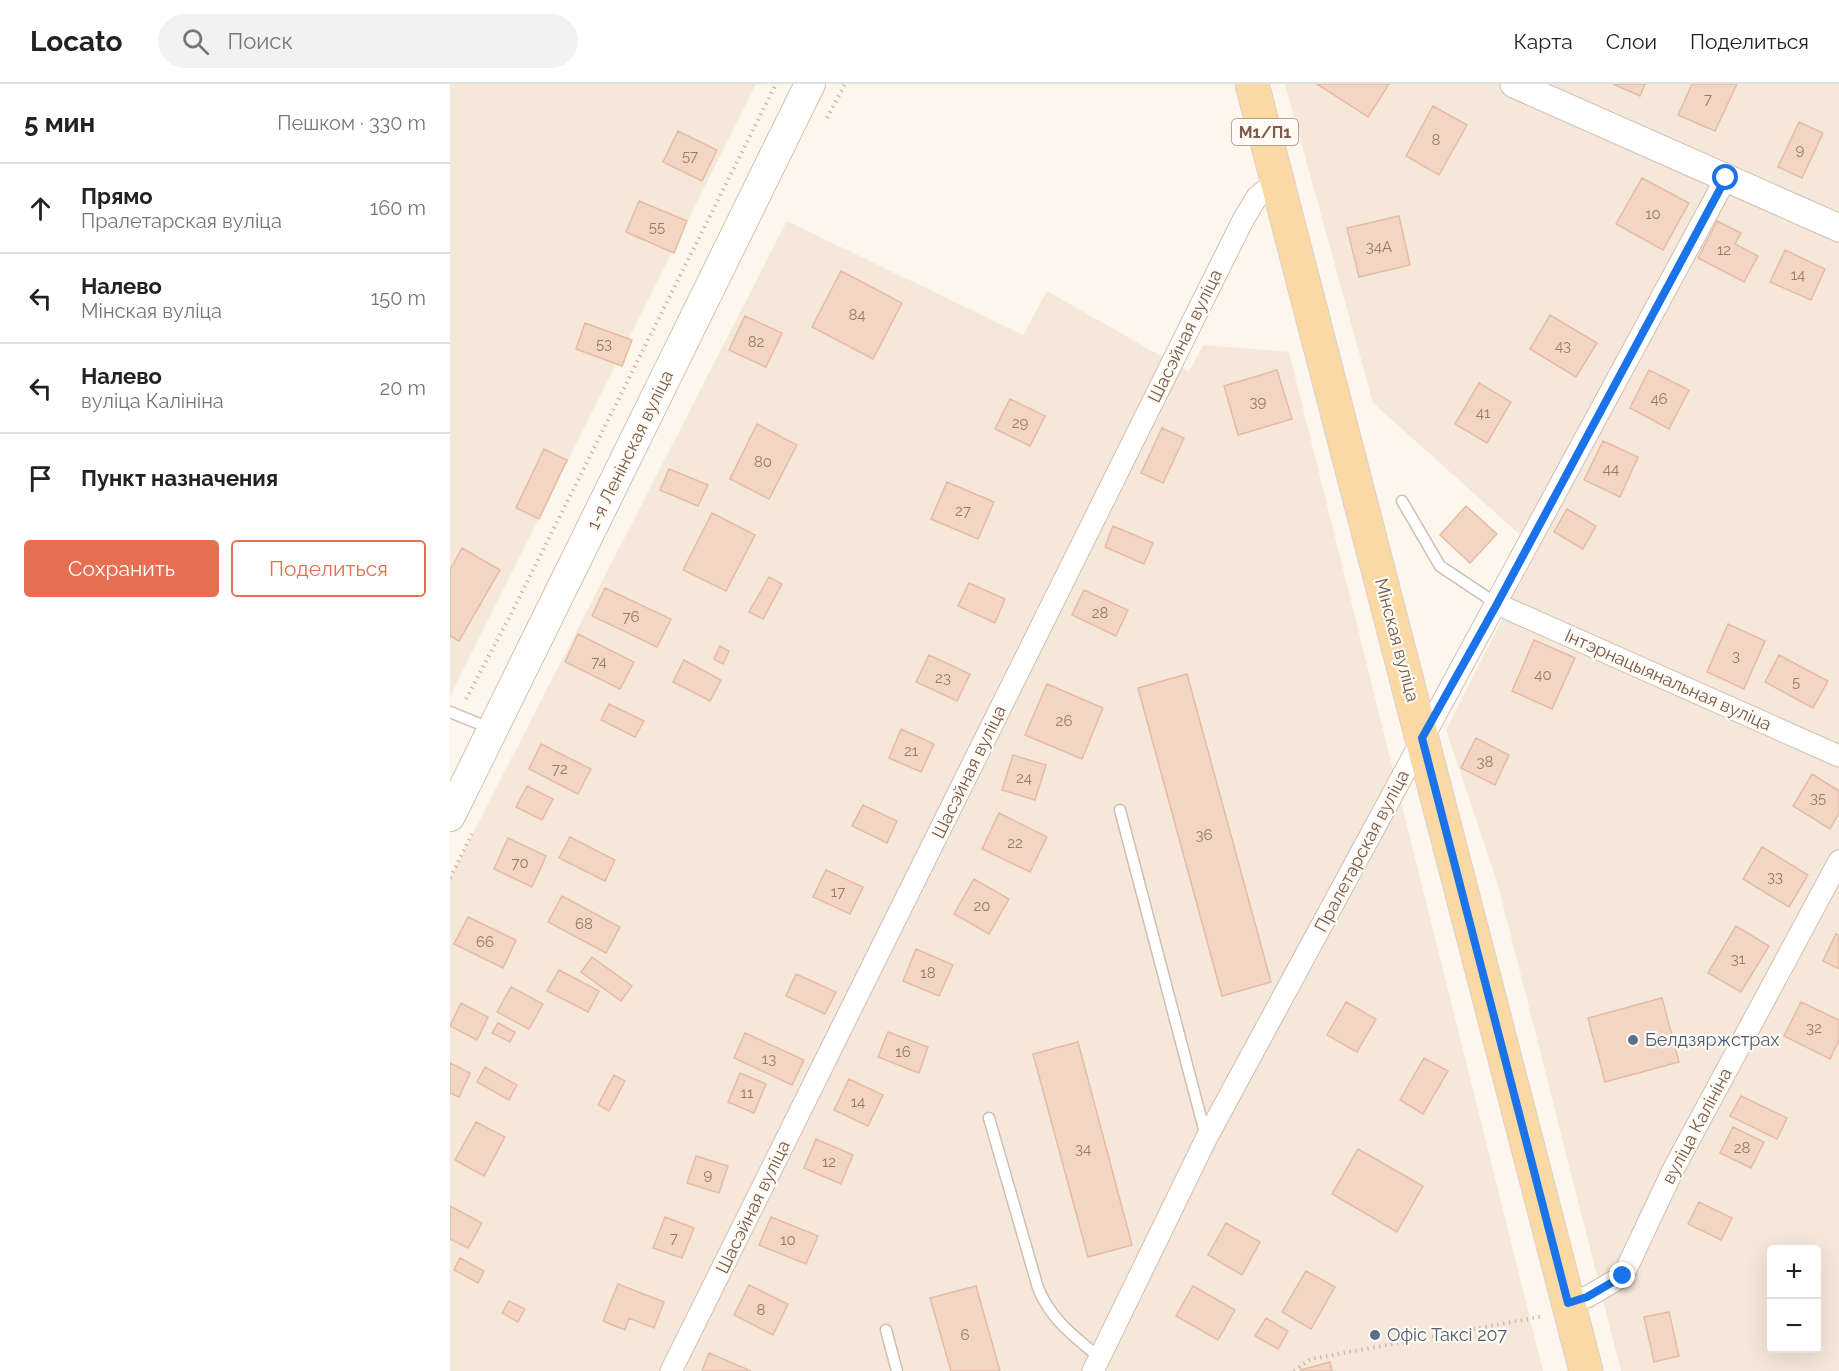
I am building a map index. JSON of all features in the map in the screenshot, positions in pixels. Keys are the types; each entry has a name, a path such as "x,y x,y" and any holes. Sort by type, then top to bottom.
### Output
{"main road":[{"name":"1-я Ленінская вуліца","path":"450,816 810,84"},
{"name":"Мінская вуліца","path":"1252,84 1422,738 1558,1309 1586,1371"}],"street":[{"path":"1514,84 1839,228"},
{"name":"Пралетарская вуліца","path":"1096,1364 1206,1139 1726,178"},
{"name":"Шасэйная вуліца","path":"671,1371 1243,220 1257,197 1278,180"},
{"name":"Інтэрнацыянальная вуліца","path":"1497,604 1839,756"},
{"name":"вуліца Калініна","path":"1558,1309 1587,1297 1623,1276 1673,1170 1839,861"}],"lane":[{"path":"1402,501 1440,566 1497,604"},
{"path":"453,714 492,729"},
{"path":"1120,810 1206,1139"},
{"path":"989,1118 1038,1288 1045,1304 1060,1325 1096,1364"},
{"path":"886,1330 897,1371"}],"path":[{"path":"453,714 509,618 776,84"},
{"path":"1294,1371 1311,1359 1558,1309"}],"shaded area":[{"path":"450,84 756,84 450,696"},
{"path":"1285,84 1839,84 1839,1371 1621,1371 1497,881 1446,730 1537,550 1373,403"},
{"path":"787,221 1023,335 1047,291 1189,372 1203,345 1289,352 1543,1371 450,1371 450,878"}],"building":[{"path":"1317,84 1389,84 1368,117"},
{"path":"1613,84 1645,84 1640,96"},
{"path":"1692,84 1737,84 1715,131 1678,115"},
{"path":"1433,106 1467,125 1439,175 1406,156"},
{"path":"1799,122 1823,133 1802,178 1778,167"},
{"path":"678,131 717,150 702,181 663,162"},
{"path":"1642,178 1689,203 1663,250 1616,224"},
{"path":"639,201 687,221 674,253 626,232"},
{"path":"1399,216 1410,265 1359,277 1347,228"},
{"path":"1717,221 1741,233 1735,244 1758,256 1744,282 1698,258"},
{"path":"1785,250 1825,269 1811,300 1770,282"},
{"path":"841,271 902,303 873,359 812,327"},
{"path":"1550,315 1597,343 1576,377 1530,349"},
{"path":"745,316 782,333 766,367 729,350"},
{"path":"585,323 632,340 622,366 576,349"},
{"path":"1277,370 1292,419 1238,435 1224,386"},
{"path":"1649,370 1689,390 1669,429 1630,408"},
{"path":"1479,383 1511,402 1487,443 1455,424"},
{"path":"1010,399 1045,416 1030,446 995,429"},
{"path":"757,424 797,445 769,499 730,479"},
{"path":"1162,428 1184,438 1163,483 1141,473"},
{"path":"1603,441 1638,457 1620,497 1584,480"},
{"path":"544,449 567,460 539,519 516,508"},
{"path":"669,469 708,485 698,506 660,490"},
{"path":"947,482 994,502 978,539 931,519"},
{"path":"1466,506 1497,534 1470,563 1440,535"},
{"path":"1567,509 1596,526 1583,549 1554,532"},
{"path":"712,513 755,535 726,591 683,570"},
{"path":"1113,526 1153,543 1144,564 1105,547"},
{"path":"462,548 500,570 459,641 450,636 450,570"},
{"path":"769,577 782,584 763,619 749,612"},
{"path":"969,583 1005,599 995,623 958,606"},
{"path":"605,588 671,619 657,647 592,616"},
{"path":"1084,590 1128,610 1116,636 1072,615"},
{"path":"1728,624 1765,641 1744,689 1707,672"},
{"path":"578,634 634,662 620,689 565,662"},
{"path":"1534,640 1575,658 1552,709 1512,691"},
{"path":"720,646 729,651 723,664 714,659"},
{"path":"929,655 970,674 957,701 916,682"},
{"path":"1779,655 1828,681 1813,708 1765,682"},
{"path":"684,660 721,680 710,701 673,682"},
{"path":"1187,674 1271,982 1222,996 1138,688"},
{"path":"1047,684 1103,708 1082,759 1025,735"},
{"path":"609,704 644,721 635,737 601,720"},
{"path":"901,729 934,744 921,772 889,758"},
{"path":"1476,738 1509,755 1495,785 1461,768"},
{"path":"541,744 591,769 578,794 529,769"},
{"path":"1013,755 1046,765 1035,800 1002,790"},
{"path":"1812,774 1839,791 1839,813 1830,829 1793,806"},
{"path":"527,786 553,799 542,820 516,807"},
{"path":"863,805 897,821 887,843 852,826"},
{"path":"999,813 1047,837 1030,872 982,849"},
{"path":"570,837 615,860 605,881 559,858"},
{"path":"508,838 546,856 532,887 494,869"},
{"path":"1762,847 1808,875 1789,907 1743,879"},
{"path":"826,870 863,887 850,914 813,897"},
{"path":"974,879 1009,899 989,934 954,914"},
{"path":"562,896 620,927 606,953 548,922"},
{"path":"468,917 516,940 503,968 454,944"},
{"path":"1736,926 1769,946 1741,992 1708,973"},
{"path":"1836,934 1839,935 1839,969 1823,961"},
{"path":"916,949 953,965 939,996 903,981"},
{"path":"592,957 632,986 621,1001 581,972"},
{"path":"559,970 599,991 588,1012 547,991"},
{"path":"796,974 836,992 825,1014 786,996"},
{"path":"511,987 543,1004 529,1029 497,1012"},
{"name":"Белдзяржстрах","path":"1662,998 1679,1062 1605,1082 1588,1018"},
{"path":"1346,1002 1376,1019 1357,1052 1327,1035"},
{"path":"1801,1002 1839,1020 1839,1040 1830,1059 1784,1036"},
{"path":"461,1003 488,1017 477,1040 450,1026"},
{"path":"498,1023 515,1032 510,1042 492,1033"},
{"path":"888,1032 928,1047 919,1073 878,1057"},
{"path":"745,1033 804,1060 792,1085 734,1058"},
{"path":"1078,1042 1132,1245 1088,1257 1033,1054"},
{"path":"1424,1058 1448,1071 1423,1114 1400,1100"},
{"path":"450,1063 470,1073 459,1097 450,1093"},
{"path":"485,1067 517,1085 509,1100 477,1082"},
{"path":"740,1073 766,1084 754,1113 728,1102"},
{"path":"614,1075 625,1081 609,1111 598,1105"},
{"path":"849,1079 883,1095 868,1126 834,1110"},
{"path":"1741,1096 1787,1118 1777,1139 1730,1116"},
{"path":"476,1122 505,1137 484,1176 455,1160"},
{"path":"1733,1127 1764,1142 1751,1168 1720,1153"},
{"path":"816,1139 853,1155 841,1184 804,1168"},
{"path":"1358,1149 1423,1186 1397,1232 1332,1194"},
{"path":"696,1156 728,1166 719,1193 687,1183"},
{"path":"1699,1202 1732,1218 1721,1240 1688,1224"},
{"path":"450,1206 482,1223 468,1248 450,1239"},
{"path":"665,1217 694,1228 682,1258 653,1248"},
{"path":"771,1217 818,1236 806,1264 759,1245"},
{"path":"1226,1223 1260,1242 1242,1275 1208,1255"},
{"path":"460,1258 484,1271 478,1283 454,1270"},
{"path":"1306,1271 1335,1287 1311,1329 1282,1312"},
{"path":"618,1284 664,1302 654,1328 629,1318 625,1330 603,1321"},
{"path":"749,1285 788,1304 773,1335 734,1315"},
{"path":"976,1286 1000,1371 951,1371 930,1298"},
{"path":"1193,1286 1235,1310 1218,1340 1176,1316"},
{"path":"509,1301 525,1309 518,1322 502,1313"},
{"path":"1669,1312 1679,1356 1654,1362 1644,1317"},
{"path":"1266,1318 1288,1331 1278,1349 1255,1336"},
{"path":"709,1353 751,1371 702,1371"},
{"path":"1330,1362 1332,1371 1301,1370"}],"place":[{"name":"Белдзяржстрах","path":"1633,1040"},
{"name":"Офіс Таксі 207","path":"1375,1335"}],"route":[{"path":"1623,1276 1587,1297 1568,1303 1422,738 1497,604 1726,178"}]}
